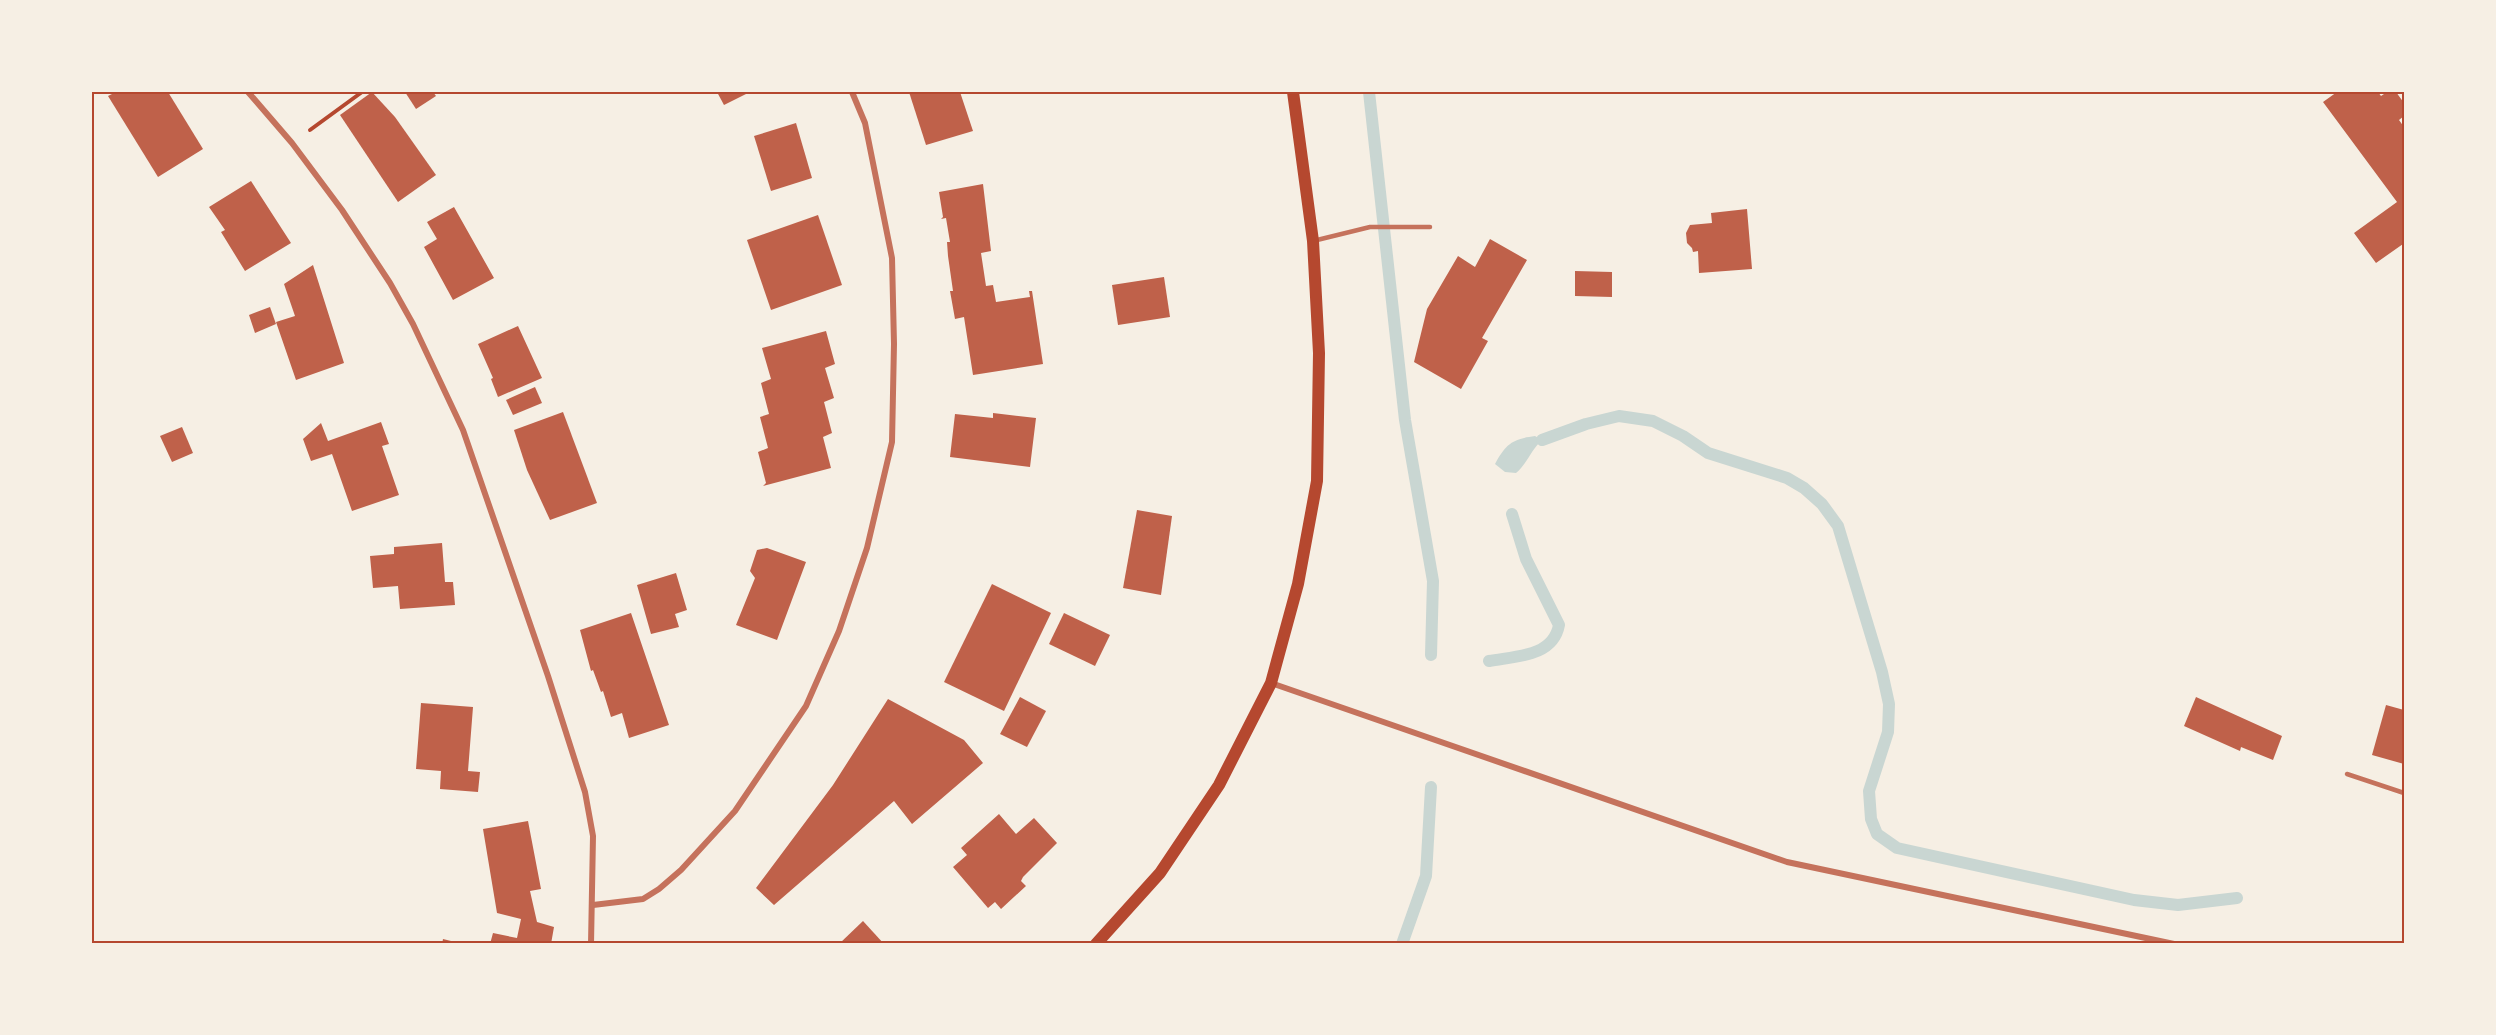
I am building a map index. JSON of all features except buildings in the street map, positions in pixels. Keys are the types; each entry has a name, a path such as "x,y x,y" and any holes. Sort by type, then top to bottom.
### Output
{"main road":[{"path":"1096,944 1160,873 1219,785 1271,683 1298,584 1317,481 1319,353 1313,241 1293,92"}],"street":[{"path":"248,92 292,143 342,210 390,283 413,324 463,430 548,676 585,792 593,836 594,905 591,944"},
{"path":"594,905 643,899 659,889 681,870 735,811 806,706 839,631 867,548 891,442 894,344 892,258 865,123 852,92"},
{"path":"1271,683 1787,862 2174,944"}],"lane":[{"path":"1313,241 1370,227 1430,227"},
{"path":"2347,774 2404,793"}],"path":[{"path":"292,143 362,92"}],"shaded area":[{"path":"1535,436 1542,440 1516,473 1505,472 1495,464 1510,444"}],"waterway":[{"path":"1369,92 1405,420 1433,581 1431,655"},
{"path":"1542,440 1586,424 1619,416 1653,421 1683,436 1708,453 1787,478 1804,488 1822,504 1838,526 1882,672 1889,704 1888,732 1869,791 1871,819 1877,834 1897,848 2134,900 2178,905 2237,898"},
{"path":"1489,661 1521,656 1541,649 1555,636 1559,625 1526,559 1512,514"},
{"path":"1402,944 1426,876 1431,787"}]}
